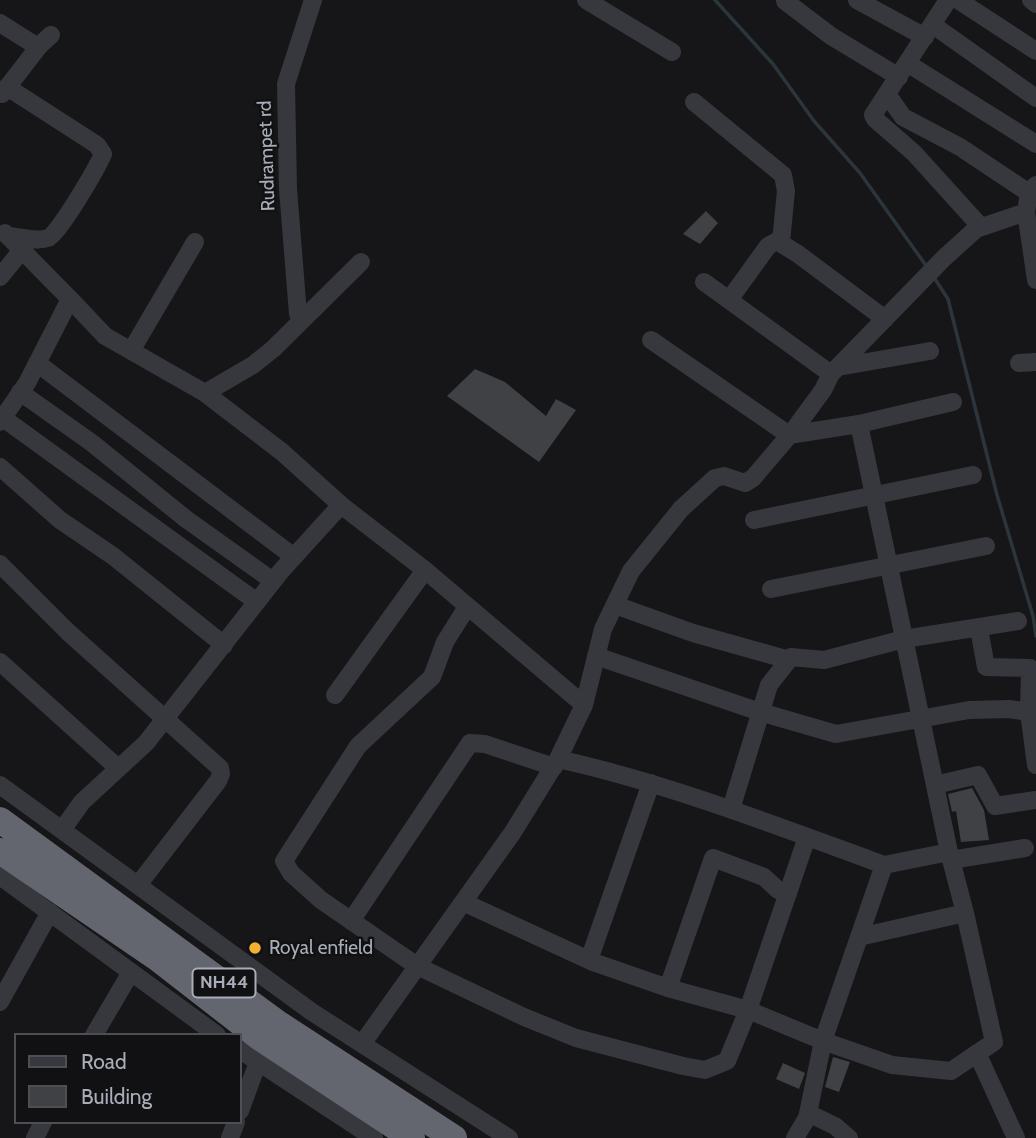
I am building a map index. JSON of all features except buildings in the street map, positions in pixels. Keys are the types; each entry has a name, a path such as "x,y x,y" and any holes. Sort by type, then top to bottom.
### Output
{"highway":[{"name":"NH44","path":"0,820 279,1024 454,1138"},
{"name":"NH44","path":"0,851 157,958 260,1038 412,1138"}],"street":[{"name":"Rudrampet rd","path":"298,314 289,189 286,85 313,0"},
{"path":"586,0 672,52"},
{"path":"857,0 929,31 1036,98"},
{"path":"981,228 914,153 875,120 874,113 950,0 1036,51"},
{"path":"1031,0 1036,4"},
{"path":"785,1 831,36 903,70 1036,144"},
{"path":"0,23 45,41 4,92 97,145 103,153 71,209 52,235 42,239 10,238"},
{"path":"887,94 903,117 1032,189 1026,212 1036,280"},
{"path":"694,102 783,175 786,191 781,242"},
{"path":"362,1044 513,832 556,763 584,705 603,629 631,571 681,509 715,478 724,476 745,483 753,478 789,435 834,371 944,258 976,229 1026,212"},
{"path":"0,277 10,238"},
{"path":"10,238 105,336 205,393 282,452 341,505 425,570 584,705"},
{"path":"131,351 195,242"},
{"path":"729,300 768,246 781,242 885,319"},
{"path":"205,393 253,365 273,349 361,262"},
{"path":"704,282 834,371 930,351"},
{"path":"70,299 20,393 1,420 257,602"},
{"path":"652,340 789,435 859,424 953,402"},
{"path":"37,363 294,557"},
{"path":"20,393 92,443 186,519 273,581"},
{"path":"463,902 590,960 668,988 748,1010 823,1041 892,1065 951,1071 994,1042 950,856 859,424"},
{"path":"0,467 60,520 113,556 224,645"},
{"path":"754,520 973,475"},
{"path":"62,830 82,802 146,743 273,581 341,505"},
{"path":"771,589 789,583 986,546"},
{"path":"335,695 425,570"},
{"path":"4,576 218,766 221,774 138,885"},
{"path":"615,604 706,637 789,660"},
{"path":"467,607 444,642 432,677 358,746 285,857 285,864 291,873 321,900 417,966 524,1017 576,1038 705,1070 727,1061 748,1010 807,837"},
{"path":"731,809 769,685 791,657 824,660 905,639 1018,621"},
{"path":"979,629 986,667 1030,668 1029,712 1036,765"},
{"path":"596,656 760,712 836,734 969,710 1009,709 1029,712"},
{"path":"0,662 118,768"},
{"path":"351,921 470,743 485,744 556,763 620,773 731,809 884,865 1025,848"},
{"path":"935,785 978,775 995,806 1036,800"},
{"path":"590,960 652,783"},
{"path":"0,785 312,1012 509,1138"},
{"path":"668,988 713,858 764,877 778,890 788,894"},
{"path":"794,1138 808,1113 823,1041 884,865"},
{"path":"0,876 214,1033"},
{"path":"0,1002 50,912"},
{"path":"859,937 965,913"},
{"path":"95,1033 131,972"},
{"path":"242,1051 355,1133 374,1138"},
{"path":"977,1053 1016,1138"},
{"path":"242,1106 258,1062"},
{"path":"808,1113 835,1126 849,1138"}],"waterway":[{"path":"715,0 773,64 814,121 860,173 927,267"},
{"path":"933,276 948,299 997,495 1033,616 1036,636"}],"place":[{"name":"Royal enfield","path":"255,948"}]}
